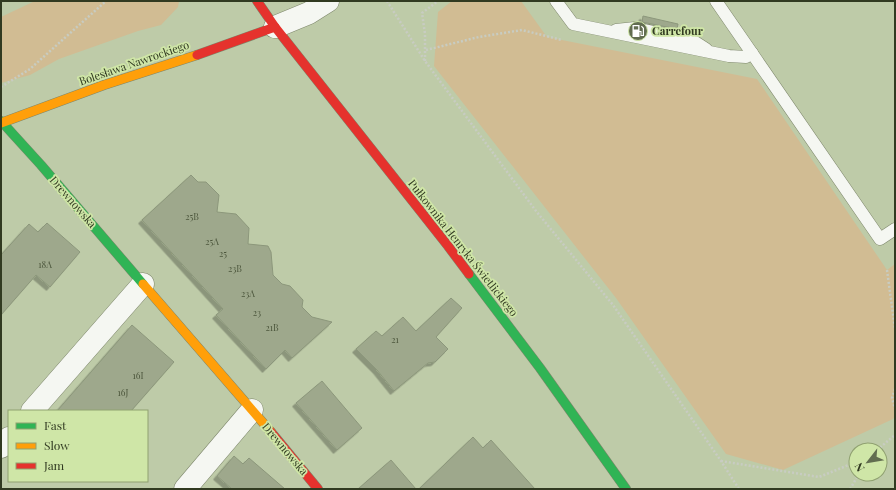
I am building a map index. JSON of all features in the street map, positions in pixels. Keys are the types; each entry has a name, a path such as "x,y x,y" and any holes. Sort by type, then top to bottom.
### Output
{"street":[{"name":"Pułkownika Henryka Świetlickiego","path":"257,1 275,27 448,246 540,368 626,489"},
{"path":"275,27 309,13 328,1"},
{"name":"Bolesława Nawrockiego","path":"1,122 104,85 212,50 275,27"},
{"name":"Drewnowska","path":"1,122 41,165 318,489"},
{"path":"33,410 143,284"},
{"path":"185,489 252,410"},
{"path":"1,447 8,439"}],"lane":[{"path":"556,1 573,24 716,54 746,57 752,53"},
{"path":"716,1 880,239 895,229"}],"path":[{"path":"1,87 30,69 106,1"},
{"path":"387,1 425,61 536,211 612,305 739,489"},
{"path":"425,61 426,50 422,13 438,1"},
{"path":"426,50 479,37 522,30 567,41"},
{"path":"887,270 895,329"},
{"path":"895,389 892,398 895,409"},
{"path":"720,461 819,477 848,465"}],"shaded area":[{"path":"35,1 179,1 178,7 161,25 138,31 59,59 30,75 1,83 1,17"},
{"path":"452,1 521,1 547,37 757,79 887,270 895,264 895,416 893,419 783,470 726,454 616,298 434,66 438,12"}],"building":[{"path":"643,16 678,24 677,29 642,22"},
{"path":"191,175 198,182 206,182 219,195 217,212 236,214 249,228 248,244 268,246 271,252 273,275 282,284 290,286 303,300 302,307 312,317 332,322 292,358 285,350 266,369 216,315 223,309 142,220"},
{"path":"47,223 80,252 50,287 36,275 1,315 1,255 29,224 38,232"},
{"path":"451,298 462,308 436,337 448,349 435,362 428,363 394,391 377,370 356,349 376,331 382,336 403,317 416,331"},
{"path":"132,325 174,362 132,410 58,410"},
{"path":"322,381 362,428 337,450 296,403"},
{"path":"473,437 483,448 491,440 535,489 419,489"},
{"path":"234,456 243,464 249,458 285,489 232,489 217,476"},
{"path":"391,460 416,489 358,489"}],"traffic: fast":[{"path":"1,121 41,165 143,284"},
{"path":"469,274 540,368 626,489"}],"traffic: slow":[{"path":"1,123 104,85 197,55"},
{"path":"143,284 271,432"}],"traffic: jam":[{"path":"257,1 275,27 469,274"},
{"path":"197,55 275,27"},
{"path":"271,432 318,489"}],"place":[{"name":"Carrefour","path":"638,31"}]}
